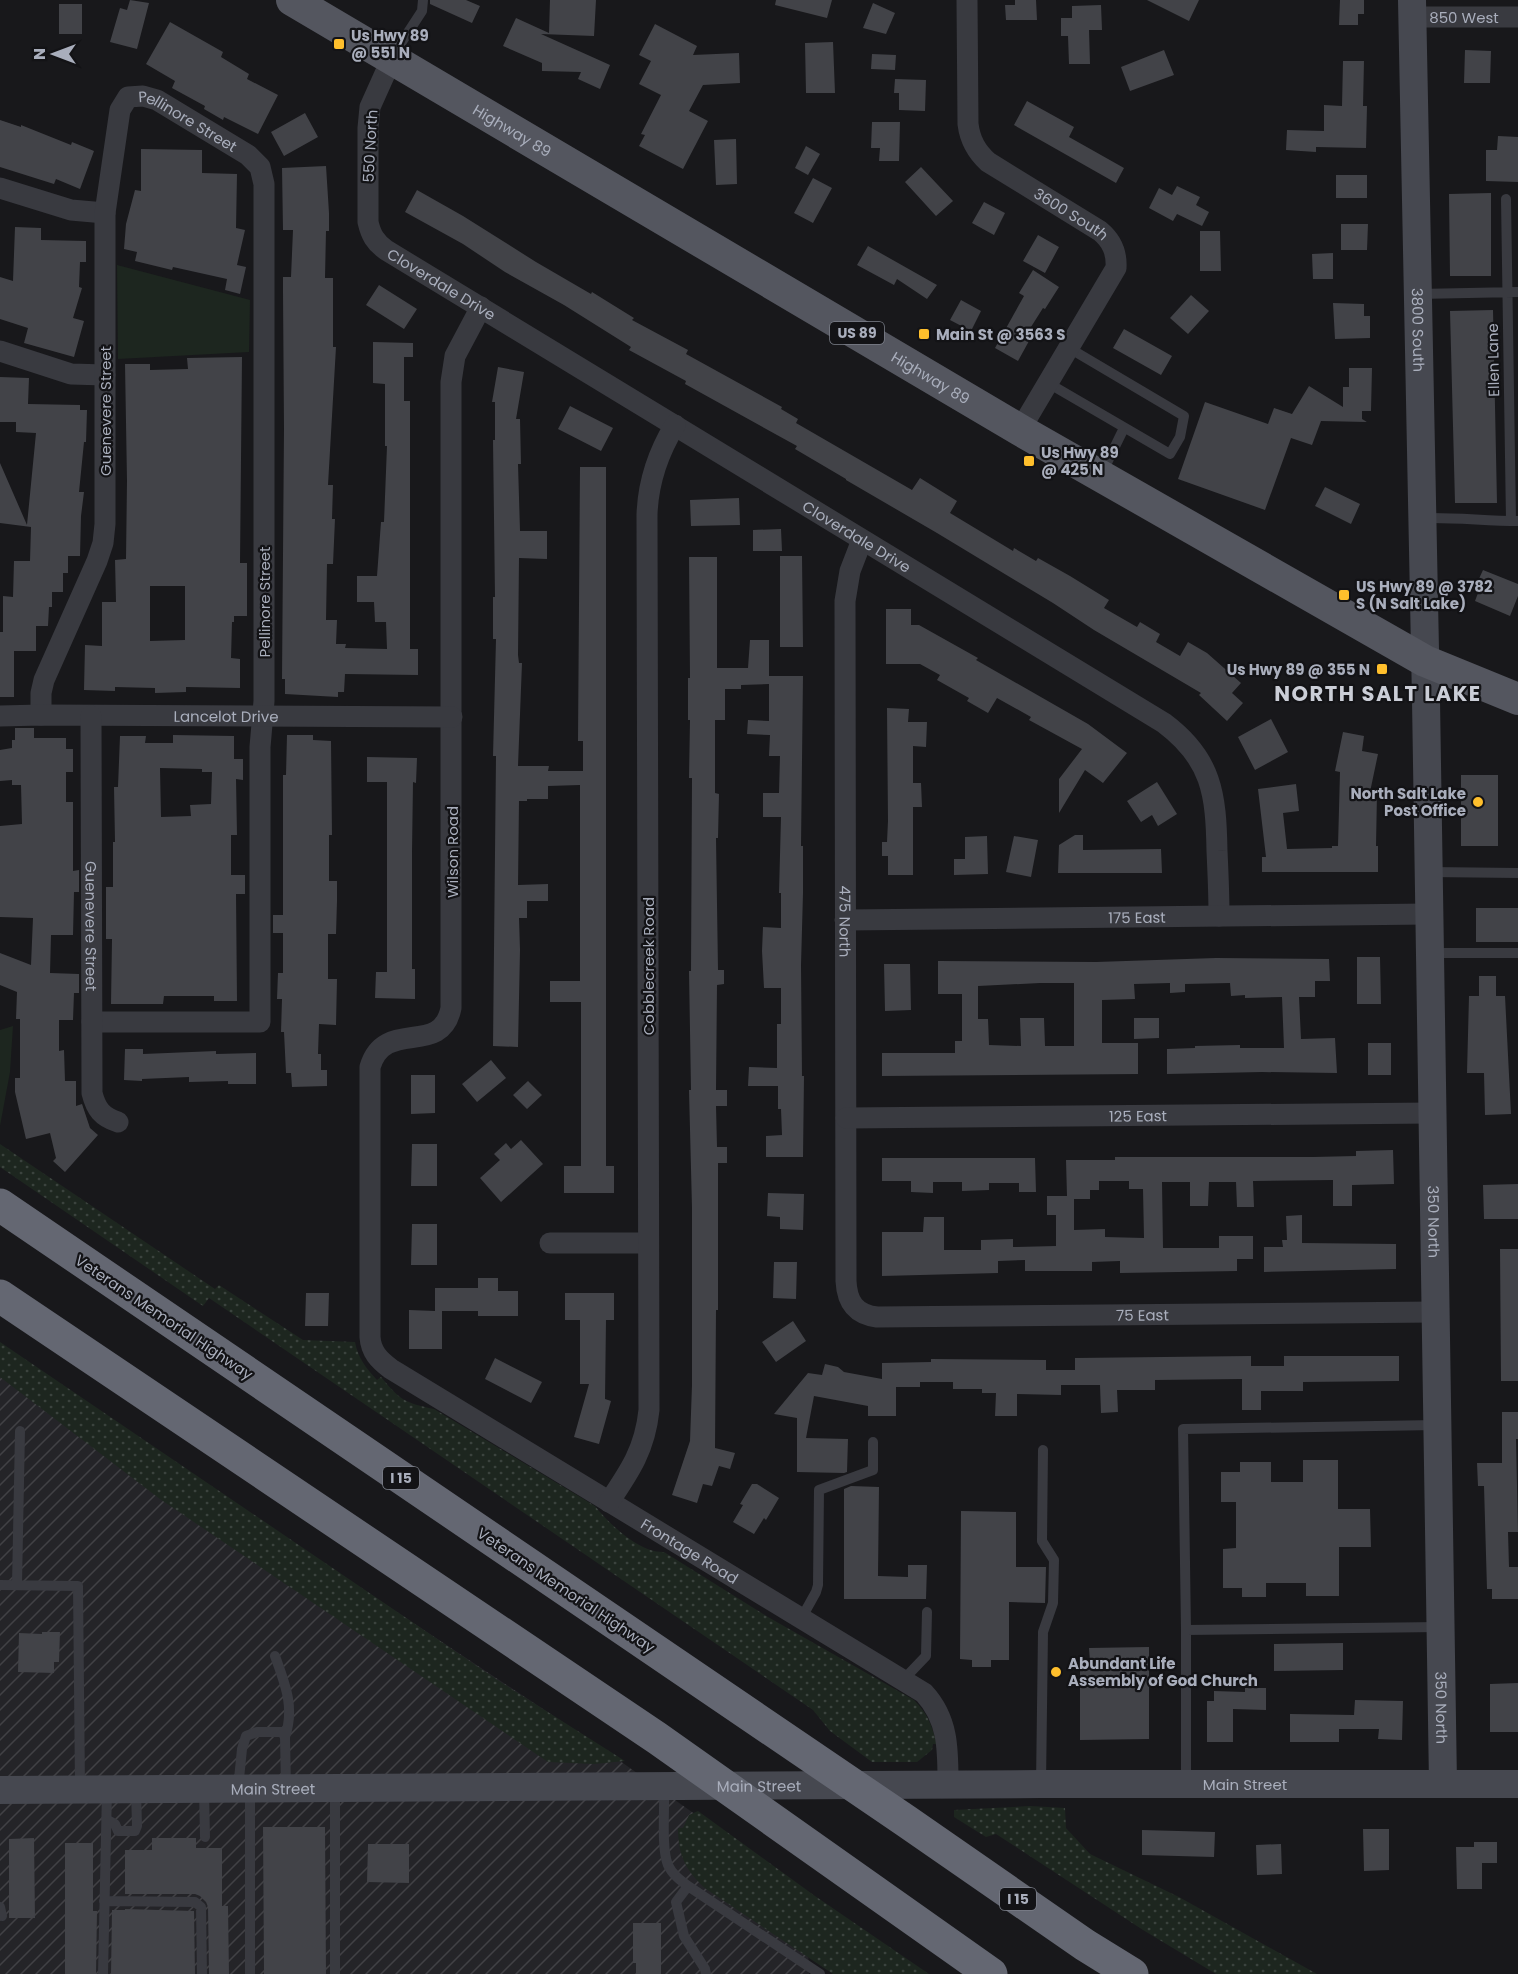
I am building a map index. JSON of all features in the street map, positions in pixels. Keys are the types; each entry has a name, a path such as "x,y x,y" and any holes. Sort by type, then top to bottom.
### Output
{"highway":[{"name":"Veterans Memorial Highway","path":"0,1205 1085,1945 1132,1974"},
{"path":"0,1296 657,1738 991,1974"}],"main road":[{"name":"Highway 89","path":"292,0 1020,430 1425,660 1518,699"}],"street":[{"name":"3600 South","path":"967,0 968,124 976,150 988,162 1100,231 1110,241 1115,254 1116,268 1020,430"},
{"name":"850 West","path":"1412,9 1518,17"},
{"name":"3800 South","path":"1412,9 1425,660"},
{"name":"550 North","path":"372,237 368,214 369,118 376,91 392,58"},
{"name":"Pellinore Street","path":"92,1022 260,1022 260,747 263,716 263,175 255,160 248,155 157,100 142,96 128,97"},
{"name":"Guenevere Street","path":"41,715 41,693 44,680 103,543 105,524 105,213 117,125 120,110 128,97"},
{"path":"0,188 71,210 105,213"},
{"name":"Cloverdale Drive","path":"372,237 386,250 1164,723 1188,744 1208,779 1215,806 1219,916"},
{"name":"Wilson Road","path":"374,1352 370,1337 370,1067 375,1054 386,1044 400,1038 429,1035 442,1028 449,1016 452,987 451,373 455,356 481,308"},
{"path":"0,351 71,374 105,375"},
{"name":"Cobblecreek Road","path":"609,1502 636,1461 648,1424 647,515 650,488 658,458 675,425"},
{"name":"475 North","path":"852,1306 846,1281 845,602 850,571 862,540"},
{"name":"350 North","path":"1425,660 1443,1784"},
{"name":"Lancelot Drive","path":"0,716 452,717"},
{"name":"Guenevere Street","path":"91,716 91,1075 95,1104 100,1113 118,1122"},
{"name":"175 East","path":"845,920 1429,914"},
{"name":"125 East","path":"846,1118 1432,1113"},
{"path":"550,1243 648,1243"},
{"name":"75 East","path":"852,1306 867,1316 877,1317 1435,1312"},
{"name":"Frontage Road","path":"374,1352 391,1369 801,1619 904,1679 931,1701 942,1719 947,1742 948,1786"},
{"name":"Main Street","path":"0,1790 1041,1784 1518,1784"}],"lane":[{"path":"392,58 422,11 423,0"},
{"name":"Ellen Lane","path":"1506,199 1513,292 1514,521"},
{"path":"1417,294 1513,292"},
{"path":"1048,383 1170,454 1180,436 1184,416 1069,348"},
{"path":"1101,476 1124,428"},
{"path":"1421,518 1514,521"},
{"path":"1429,872 1518,873"},
{"path":"1430,953 1518,953"},
{"path":"1186,1784 1183,1428 1437,1425"},
{"path":"18,1585 20,1431"},
{"path":"801,1619 818,1585 819,1490 873,1470 873,1442"},
{"path":"1041,1784 1043,1632 1053,1603 1054,1560 1042,1541 1043,1450"},
{"path":"0,1585 78,1586 94,1790 106,1820 103,1974"},
{"path":"904,1679 926,1656 927,1612"},
{"path":"1186,1630 1440,1627"},
{"path":"275,1656 288,1693 289,1723 285,1737 286,1789"},
{"path":"250,1974 242,1749 246,1736 257,1732 282,1732 285,1737"},
{"path":"664,1787 666,1859 673,1873 688,1886 820,1974"},
{"path":"204,1789 205,1838"},
{"path":"335,1789 335,1974"},
{"path":"106,1820 115,1824 118,1831 135,1831 137,1826 136,1790"},
{"path":"688,1886 676,1902 684,1936 706,1974"},
{"path":"104,1901 195,1902 201,1907 202,1974"}],"shaded area":[{"path":"117,265 250,300 249,352 118,359"},
{"path":"13,1026 10,1072 0,1126 0,1030"},
{"path":"0,1144 215,1289 219,1285 303,1340 355,1342 360,1358 373,1376 377,1380 381,1377 393,1391 404,1399 416,1405 434,1409 595,1506 617,1529 636,1543 645,1548 664,1552 768,1617 914,1700 929,1720 937,1744 933,1744 932,1750 917,1762 872,1762 830,1731 813,1710 209,1298 203,1306 0,1167"},
{"path":"0,1342 496,1679 625,1761 594,1764 548,1762 160,1499 0,1377"},
{"path":"0,1348 606,1751 806,1893 809,1974 0,1974"},
{"path":"1030,1806 1065,1808 1066,1828 1090,1854 1179,1897 1317,1974 1216,1974 1143,1930 996,1834 986,1837 954,1817 954,1810"},
{"path":"698,1811 815,1896 929,1974 833,1974 706,1889 693,1876 684,1862 678,1838 678,1828 683,1828 689,1815"}],"building":[{"path":"130,0 149,3 137,49 110,42 120,8 127,10"},
{"path":"430,0 466,0 480,6 472,23 430,4"},
{"path":"550,0 596,0 594,36 541,34 610,65 600,89 578,79 581,72 542,71 542,63 503,46 516,18 549,33"},
{"path":"776,0 832,0 827,18 775,5"},
{"path":"1015,0 1036,0 1037,20 1006,20 1005,5 1015,5"},
{"path":"1147,0 1199,0 1189,21"},
{"path":"1340,0 1364,0 1364,14 1358,14 1358,25 1339,25"},
{"path":"873,3 895,13 886,34 863,28"},
{"path":"59,4 82,4 82,34 59,34"},
{"path":"1101,5 1102,30 1089,30 1090,64 1069,64 1068,36 1061,36 1061,18 1072,18 1072,6"},
{"path":"170,22 223,52 221,57 249,74 247,79 278,95 258,134 224,117 223,120 204,109 205,106 172,88 175,81 146,64"},
{"path":"655,24 697,46 693,55 739,53 740,83 703,85 689,111 708,121 683,169 639,146 645,135 641,134 661,95 639,84 651,61 639,55"},
{"path":"833,42 835,93 806,93 805,43"},
{"path":"1164,50 1174,75 1130,91 1121,67"},
{"path":"1465,50 1491,51 1490,83 1464,83"},
{"path":"872,54 896,55 895,70 871,69"},
{"path":"1343,61 1364,61 1363,106 1367,106 1366,148 1316,147 1316,152 1286,150 1287,130 1324,131 1324,105 1342,106"},
{"path":"895,79 926,80 925,111 899,110 899,93 894,93"},
{"path":"1027,101 1074,127 1069,137 1124,168 1116,183 1014,125"},
{"path":"305,113 318,137 284,156 271,132"},
{"path":"0,120 21,127 21,125 71,145 72,142 94,151 80,189 56,179 54,184 0,167"},
{"path":"872,122 900,122 899,161 879,161 880,148 871,148"},
{"path":"1498,136 1518,137 1518,182 1486,181 1486,150 1497,150"},
{"path":"736,139 737,184 716,185 714,140"},
{"path":"806,146 820,154 808,175 795,168"},
{"path":"141,149 202,150 202,173 237,174 236,228 245,230 237,265 246,267 240,294 225,290 227,279 135,261 137,252 124,249 126,224 135,190 141,191"},
{"path":"326,166 329,231 326,231 325,278 333,278 333,347 336,347 328,485 333,485 332,519 335,519 333,564 327,564 326,620 337,620 336,644 346,644 345,648 387,649 386,622 375,622 374,602 357,602 357,576 377,576 381,522 384,522 387,446 385,446 385,384 373,383 373,342 413,343 413,357 404,357 404,401 410,401 410,649 418,649 418,675 345,674 344,692 338,692 338,697 285,694 285,679 282,679 283,277 291,277 293,230 283,230 282,168"},
{"path":"921,167 953,201 936,216 905,182"},
{"path":"1336,175 1367,175 1367,198 1336,198"},
{"path":"813,178 832,188 813,223 794,213"},
{"path":"1177,186 1200,197 1196,205 1209,212 1202,226 1177,214 1173,221 1149,208 1159,188 1172,195"},
{"path":"417,190 536,262 591,294 592,292 634,318 632,320 688,350 686,354 782,407 781,409 798,419 796,423 912,490 920,478 957,501 950,513 1013,551 1014,548 1036,561 1038,558 1109,600 1104,608 1137,627 1140,622 1160,634 1156,642 1180,656 1188,642 1207,653 1241,683 1232,693 1243,703 1227,721 1199,695 1201,693 795,449 797,446 629,350 631,347 564,305 405,212"},
{"path":"1491,193 1491,276 1450,276 1449,194"},
{"path":"984,202 1005,213 994,235 972,223"},
{"path":"1341,224 1368,224 1367,250 1341,250"},
{"path":"15,227 41,228 41,240 86,241 86,262 80,262 79,287 82,288 73,318 84,321 74,357 24,343 28,328 0,319 0,277 13,281"},
{"path":"1200,231 1220,231 1221,271 1200,271"},
{"path":"1038,235 1059,247 1045,273 1023,261"},
{"path":"868,246 937,285 927,299 897,279 894,285 857,265"},
{"path":"1333,253 1333,279 1313,279 1312,254"},
{"path":"1033,270 1059,287 1024,338 1029,341 1018,361 995,348 1024,296 1019,293"},
{"path":"379,285 417,309 404,329 366,305"},
{"path":"1191,295 1209,311 1188,334 1170,318"},
{"path":"961,300 981,311 971,331 950,320"},
{"path":"1333,303 1364,304 1364,316 1370,316 1370,338 1335,339"},
{"path":"1493,310 1497,503 1455,503 1450,311"},
{"path":"1124,329 1172,356 1161,375 1113,348"},
{"path":"242,357 240,563 247,563 247,616 234,616 231,658 240,659 240,688 186,687 186,692 155,693 155,688 115,687 115,691 84,690 85,645 102,646 102,602 116,602 115,560 126,559 125,364 150,364 150,370 188,369 187,358","holes":["150,586 185,586 185,640 150,641"]},
{"path":"498,367 524,372 516,419 520,419 521,464 518,464 520,531 547,531 547,559 519,558 518,655 519,663 522,663 518,766 549,766 548,771 583,771 583,741 578,741 580,467 606,467 606,1166 614,1166 614,1193 564,1193 564,1166 581,1166 581,1002 550,1002 550,981 580,981 580,785 548,786 548,799 519,801 518,885 548,884 548,901 527,901 527,918 519,918 518,1047 493,1046 496,756 493,756 496,639 493,639 495,402 492,402"},
{"path":"1349,368 1372,368 1371,411 1362,411 1362,419 1367,422 1321,421 1312,445 1291,438 1265,510 1178,479 1205,402 1268,424 1274,408 1292,414 1309,386 1343,407 1343,387 1349,387"},
{"path":"0,377 29,378 28,404 80,405 80,410 87,410 86,442 84,442 79,492 84,492 80,556 68,556 68,573 63,573 63,592 52,592 48,626 36,626 36,651 14,651 14,697 0,697 0,632 3,632 3,596 13,597 14,561 30,561 31,527 0,523 0,463 27,525 36,433 16,432 16,422 0,422"},
{"path":"570,406 613,428 601,451 558,429"},
{"path":"1325,487 1360,504 1351,524 1315,506"},
{"path":"739,498 740,525 691,526 690,500"},
{"path":"781,529 782,551 753,551 753,530"},
{"path":"780,556 802,556 803,647 780,647"},
{"path":"689,557 717,557 717,668 748,668 750,640 769,640 769,676 803,676 801,965 802,1076 804,1076 803,1157 766,1157 766,1136 782,1135 781,1109 778,1109 778,1086 748,1086 749,1067 777,1068 777,1024 781,1024 781,988 764,988 762,951 763,927 781,928 781,893 779,893 781,817 763,817 763,793 779,793 780,756 769,756 770,735 747,734 748,720 769,721 769,684 741,685 741,689 725,689 725,720 715,720 715,793 719,794 718,838 716,838 718,970 724,970 724,984 717,985 716,1090 727,1090 727,1106 716,1106 717,1147 727,1147 727,1163 718,1163 715,1448 735,1453 730,1469 719,1466 712,1486 703,1484 697,1503 672,1495 690,1441 692,1385 689,971 691,971 692,778 689,778 690,720 688,720"},
{"path":"1483,570 1518,584 1518,596 1510,616 1475,601 1481,585 1477,583"},
{"path":"886,609 911,609 911,625 919,625 978,658 976,660 1088,724 1127,753 1103,783 1085,770 1059,813 1059,779 1082,749 1029,720 1031,717 997,698 988,713 967,701 969,698 937,680 940,675 920,664 886,664"},
{"path":"887,708 909,709 908,722 927,722 926,747 913,746 913,783 921,783 922,807 913,807 913,875 888,875 888,856 882,856 882,842 887,842 888,821"},
{"path":"1271,719 1288,752 1255,770 1238,737"},
{"path":"15,728 34,728 34,738 66,738 66,749 73,749 73,772 66,772 66,802 73,802 73,871 79,870 79,892 74,892 73,935 51,935 50,973 79,974 79,993 74,993 73,1020 59,1020 59,1051 64,1050 65,1081 76,1081 76,1106 82,1104 90,1128 98,1135 65,1172 53,1161 56,1158 50,1133 26,1139 15,1092 15,1078 20,1078 20,1019 16,1019 17,992 0,985 0,953 31,965 33,918 0,917 0,826 22,824 21,785 12,785 12,780 0,781 0,750 12,748"},
{"path":"1343,732 1364,736 1362,751 1378,754 1370,792 1377,793 1378,872 1262,872 1262,857 1266,857 1258,789 1296,784 1299,811 1283,813 1287,849 1338,846 1340,772 1335,771"},
{"path":"173,735 234,736 234,759 243,759 243,780 236,779 237,835 231,835 231,875 245,875 245,894 236,894 237,1001 214,1001 214,996 164,996 163,1004 111,1004 112,939 106,939 106,887 113,887 114,787 118,787 120,736 146,736 145,743 173,743","holes":["160,768 202,769 202,772 212,772 211,804 190,805 191,816 161,817"]},
{"path":"287,735 313,735 313,740 331,741 332,835 329,835 329,881 337,881 337,901 336,934 328,934 328,979 337,979 336,1025 319,1024 318,1054 321,1054 321,1070 327,1070 327,1086 292,1087 291,1073 286,1073 284,1032 281,1032 282,999 277,999 278,973 283,973 283,933 273,933 273,915 283,915 283,775 286,775"},
{"path":"367,757 417,758 416,783 413,782 412,852 412,969 415,969 415,999 375,998 376,972 387,972 387,782 367,782"},
{"path":"1461,775 1498,775 1498,846 1461,846"},
{"path":"1157,782 1177,814 1158,826 1152,815 1141,822 1127,801"},
{"path":"1075,835 1083,835 1083,850 1161,849 1162,873 1058,873 1059,845"},
{"path":"987,836 988,874 954,875 954,859 965,859 965,837"},
{"path":"1014,836 1038,840 1031,877 1006,872"},
{"path":"1476,908 1518,908 1518,942 1476,942"},
{"path":"1357,957 1380,957 1381,1004 1357,1004"},
{"path":"1216,958 1329,959 1330,981 1315,981 1315,997 1299,997 1301,1039 1335,1038 1337,1073 1167,1074 1167,1049 1240,1045 1240,1048 1284,1048 1282,997 1231,996 1230,983 1185,984 1185,992 1170,993 1170,983 1134,984 1135,999 1102,1000 1102,1043 1138,1043 1138,1074 882,1076 882,1053 955,1053 955,1041 962,1041 962,994 938,994 938,961 1096,962","holes":["1074,983 1074,1046 1045,1046 1044,1018 1020,1018 1021,1046 989,1045 988,1019 978,1019 978,986"]},
{"path":"884,964 910,964 911,1010 885,1011"},
{"path":"1479,976 1496,976 1496,996 1505,996 1511,1114 1485,1115 1484,1073 1467,1073 1469,996 1479,996"},
{"path":"1134,1018 1159,1018 1159,1038 1134,1039"},
{"path":"1368,1043 1391,1043 1391,1075 1368,1075"},
{"path":"125,1049 143,1049 143,1054 216,1051 216,1054 256,1053 256,1084 228,1084 228,1081 189,1082 189,1077 142,1079 142,1081 124,1080"},
{"path":"491,1060 506,1078 477,1102 462,1084"},
{"path":"411,1075 435,1075 435,1113 411,1114"},
{"path":"528,1081 542,1095 527,1109 513,1095"},
{"path":"521,1140 543,1164 501,1202 480,1178 500,1160 494,1154 506,1143 511,1149"},
{"path":"412,1144 437,1144 437,1186 411,1186"},
{"path":"1393,1150 1394,1184 1352,1185 1352,1206 1333,1206 1333,1180 1253,1181 1254,1207 1237,1207 1236,1182 1209,1182 1208,1206 1190,1206 1190,1182 1162,1182 1163,1248 1219,1248 1219,1236 1253,1236 1253,1259 1237,1259 1237,1271 1120,1273 1120,1261 1092,1262 1092,1271 1025,1271 1025,1260 998,1261 998,1273 882,1276 882,1232 923,1232 924,1217 944,1217 944,1250 981,1250 981,1240 1013,1239 1013,1247 1056,1246 1056,1215 1047,1215 1047,1196 1067,1196 1066,1160 1115,1160 1115,1157 1356,1156 1356,1151","holes":["1099,1181 1129,1181 1129,1189 1143,1189 1144,1238 1105,1237 1105,1229 1074,1230 1074,1199 1090,1199 1090,1190 1099,1190"]},
{"path":"882,1158 1035,1158 1036,1192 1019,1192 1019,1183 989,1183 989,1190 962,1191 962,1182 933,1182 933,1193 911,1192 911,1181 882,1181"},
{"path":"1518,1184 1518,1219 1484,1219 1483,1185"},
{"path":"768,1193 804,1194 803,1230 780,1229 780,1217 767,1216"},
{"path":"1302,1215 1302,1243 1396,1244 1396,1269 1264,1272 1264,1247 1283,1247 1282,1240 1287,1240 1286,1216"},
{"path":"412,1224 437,1224 437,1265 411,1265"},
{"path":"1500,1249 1518,1249 1518,1381 1501,1381"},
{"path":"774,1262 797,1262 796,1299 773,1298"},
{"path":"478,1278 498,1278 498,1291 518,1291 518,1316 478,1316 478,1311 442,1311 442,1349 409,1349 409,1310 435,1311 435,1288 478,1288"},
{"path":"306,1293 329,1293 328,1326 305,1326"},
{"path":"565,1293 614,1293 614,1320 606,1320 605,1399 611,1401 599,1444 574,1437 589,1384 580,1384 580,1320 565,1320"},
{"path":"793,1321 806,1341 776,1362 762,1342"},
{"path":"1251,1356 1251,1366 1284,1366 1284,1356 1399,1356 1399,1381 1303,1382 1303,1391 1261,1391 1261,1410 1242,1410 1242,1379 1155,1380 1155,1390 1117,1390 1118,1412 1101,1413 1100,1385 1061,1385 1061,1395 1017,1394 1017,1416 995,1416 996,1393 982,1393 982,1389 953,1389 953,1382 920,1382 920,1387 896,1387 896,1416 868,1416 868,1406 814,1396 806,1438 848,1439 847,1472 844,1473 797,1472 797,1418 774,1414 808,1373 822,1375 825,1364 838,1367 844,1372 882,1379 882,1363 931,1362 931,1359 1046,1360 1046,1370 1075,1370 1075,1358"},
{"path":"495,1358 542,1382 531,1403 485,1379"},
{"path":"1502,1412 1518,1412 1518,1439 1516,1439 1518,1532 1508,1532 1509,1567 1518,1567 1518,1599 1492,1599 1492,1589 1487,1589 1484,1486 1478,1486 1477,1463 1502,1463"},
{"path":"1303,1460 1338,1460 1338,1509 1370,1509 1371,1547 1339,1547 1339,1596 1306,1596 1306,1583 1266,1583 1266,1597 1242,1597 1242,1588 1223,1588 1223,1549 1236,1548 1236,1502 1221,1502 1221,1472 1240,1472 1240,1462 1271,1462 1271,1482 1303,1482"},
{"path":"752,1484 757,1484 779,1498 766,1520 764,1518 754,1534 733,1522"},
{"path":"851,1486 879,1487 878,1576 908,1577 908,1565 927,1565 926,1599 844,1599 844,1489"},
{"path":"961,1511 1016,1512 1016,1567 1046,1567 1045,1603 1009,1602 1009,1660 991,1660 991,1667 972,1667 972,1660 960,1659"},
{"path":"42,1632 60,1632 59,1662 54,1662 54,1673 18,1672 19,1633 42,1634"},
{"path":"1343,1643 1343,1670 1274,1671 1274,1644"},
{"path":"1149,1647 1149,1739 1080,1740 1080,1662 1090,1662 1089,1648"},
{"path":"1518,1683 1518,1732 1490,1732 1490,1684"},
{"path":"1245,1688 1266,1688 1266,1710 1233,1709 1233,1742 1207,1742 1207,1701 1214,1701 1214,1691 1245,1692"},
{"path":"1355,1700 1403,1701 1402,1740 1378,1739 1379,1729 1339,1729 1339,1742 1290,1742 1290,1714 1354,1715"},
{"path":"263,1827 325,1827 326,1974 264,1974"},
{"path":"1363,1829 1389,1829 1389,1870 1364,1871"},
{"path":"1142,1830 1215,1832 1214,1857 1142,1855"},
{"path":"34,1838 35,1918 9,1918 9,1839"},
{"path":"152,1838 196,1838 196,1848 222,1848 222,1906 228,1906 229,1974 209,1974 208,1907 200,1896 195,1894 125,1894 125,1850 152,1850"},
{"path":"1474,1842 1497,1842 1497,1863 1482,1863 1482,1889 1457,1889 1456,1847 1474,1847"},
{"path":"65,1843 93,1843 93,1911 97,1911 96,1974 65,1974"},
{"path":"368,1844 409,1844 409,1883 367,1882"},
{"path":"1281,1844 1282,1874 1257,1875 1256,1845"},
{"path":"112,1910 194,1911 195,1974 111,1974"},
{"path":"633,1923 661,1923 661,1974 636,1974 636,1963 633,1963"}],"place":[{"name":"Us Hwy 89 @ 551 N","path":"339,44"},
{"name":"Main St @ 3563 S","path":"924,334"},
{"name":"Us Hwy 89 @ 425 N","path":"1029,461"},
{"name":"US Hwy 89 @ 3782 S (N Salt Lake)","path":"1344,595"},
{"name":"Us Hwy 89 @ 355 N","path":"1382,669"},
{"name":"North Salt Lake Post Office","path":"1478,802"},
{"name":"Abundant Life Assembly of God Church","path":"1056,1672"}],"district":[{"name":"NORTH SALT LAKE","path":"1378,693"}]}
